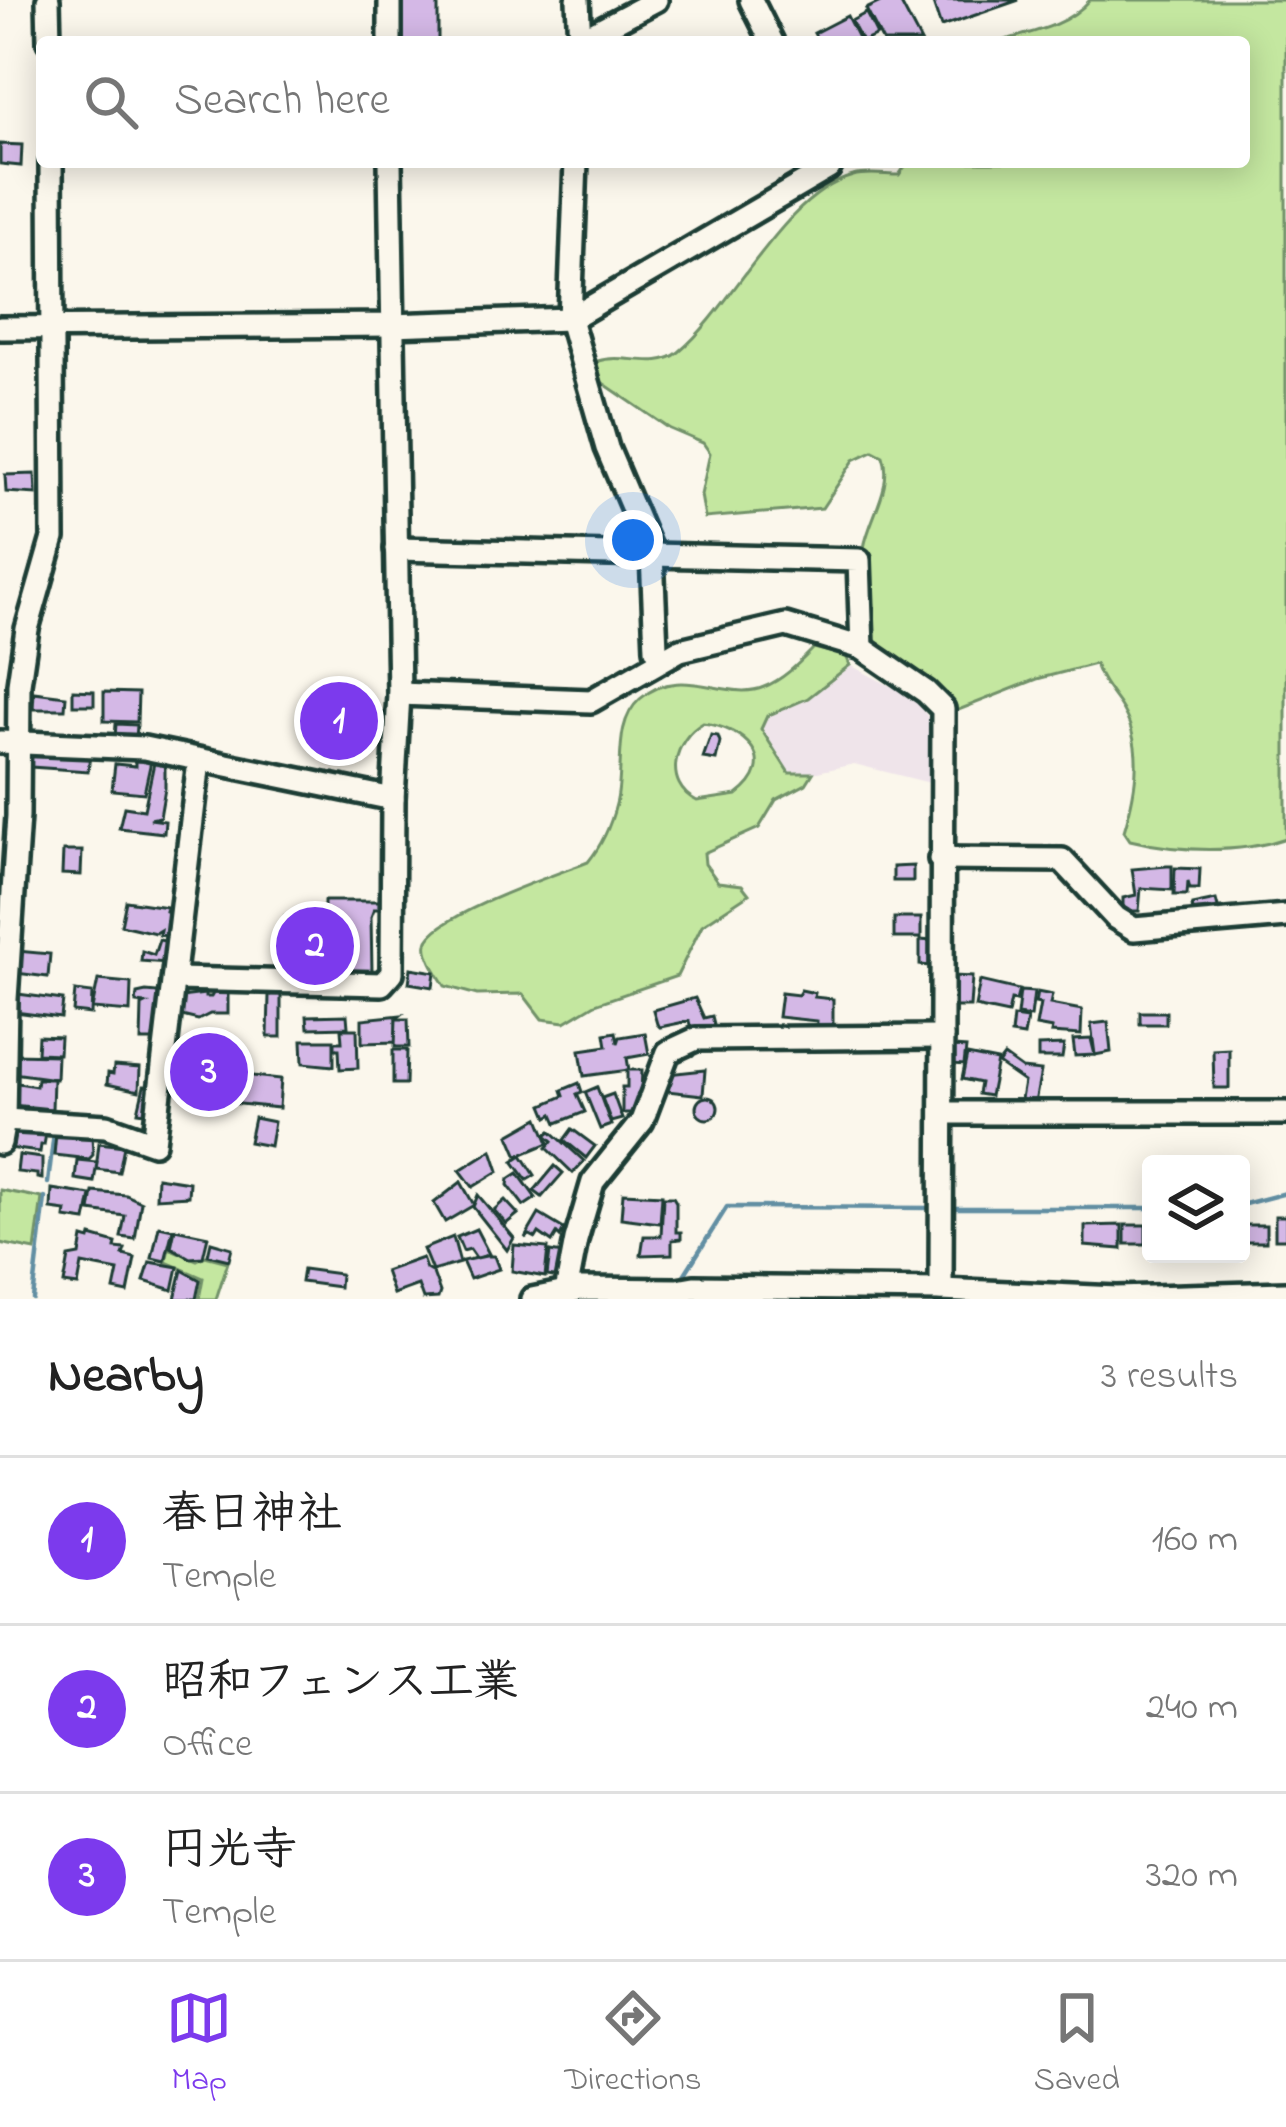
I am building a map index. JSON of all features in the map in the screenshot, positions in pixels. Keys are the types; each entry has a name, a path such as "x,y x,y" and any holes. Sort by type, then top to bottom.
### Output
{"street":[{"path":"48,0 49,36"},
{"path":"390,0 390,36"},
{"path":"578,0 580,36"},
{"path":"589,36 656,0"},
{"path":"751,0 769,36"},
{"path":"0,1143 9,742 27,629 53,538 51,168"},
{"path":"176,979 386,982 393,966 393,799 399,694 391,168"},
{"path":"575,168 570,319 607,448 652,554 656,649 661,658"},
{"path":"0,328 570,319 830,168"},
{"path":"396,549 860,560 862,648"},
{"path":"399,694 591,701 661,658 734,634 786,625 862,648 943,709 941,1290"},
{"path":"9,742 144,748 393,799"},
{"path":"4,1120 106,1126 154,1143 199,761"},
{"path":"940,859 1062,860 1116,918 1134,929 1286,916"},
{"path":"566,1292 593,1182 642,1121 668,1052 696,1039 943,1037"},
{"path":"943,1113 1286,1113"},
{"path":"532,1299 566,1292 694,1286 1117,1298 1286,1293"}],"shaded area":[{"path":"850,665 913,698 923,710 929,719 930,783 854,764 813,773 785,769 762,723 767,716 808,698"}],"green space":[{"path":"1090,0 1286,0 1286,838 1268,843 1209,849 1130,840 1124,831 1135,782 1133,734 1095,664 1037,679 956,711 928,684 872,645 863,559 883,490 883,456 873,451 854,460 822,508 705,518 701,495 710,453 703,443 670,429 600,381 595,372 598,361 660,360 679,352 804,205 853,176 899,175 904,168 1250,168 1250,36 1019,36 1059,23"},
{"path":"814,648 846,656 850,665 808,698 767,716 761,729 789,773 813,773 806,784 776,800 759,828 704,853 705,864 718,882 742,885 749,894 702,925 677,976 595,1004 565,1022 542,1019 523,994 477,995 445,986 428,953 427,943 434,932 473,908 593,856 614,812 622,735 640,699 671,684 750,691 764,687","holes":["703,723 718,726 752,748 756,770 737,795 697,801 679,784 679,750"]},
{"path":"0,1190 42,1198 35,1250 0,1243"},
{"path":"169,1248 197,1260 205,1256 228,1262 216,1299 199,1299 203,1278 166,1262"}],"building":[{"path":"400,0 438,0 438,36 400,36"},
{"path":"885,0 899,0 918,36 880,36 866,9"},
{"path":"932,0 1019,0 941,27"},
{"path":"866,13 877,35 859,36 851,21"},
{"path":"847,16 857,36 816,36"},
{"path":"0,144 22,145 21,166 0,164"},
{"path":"35,474 36,494 6,492 5,475"},
{"path":"73,690 94,691 94,705 73,705"},
{"path":"34,692 66,696 65,709 33,709"},
{"path":"104,692 138,693 137,722 104,721"},
{"path":"307,715 329,724 323,738 301,729"},
{"path":"116,724 137,725 136,739 115,737"},
{"path":"711,735 720,742 716,760 703,758"},
{"path":"30,751 90,755 88,771 31,767"},
{"path":"142,756 151,761 144,793 112,790 115,764 135,766 135,759"},
{"path":"155,758 165,759 165,788 160,817 150,819 165,821 164,833 119,828 124,807 144,810"},
{"path":"63,851 82,851 81,875 62,874"},
{"path":"913,866 913,881 893,881 893,867"},
{"path":"1172,866 1172,890 1141,888 1139,911 1123,911 1123,898 1136,895 1132,869"},
{"path":"1175,868 1200,869 1199,889 1190,889 1188,882 1187,895 1174,895"},
{"path":"1216,900 1220,915 1193,915 1192,905"},
{"path":"126,901 167,907 172,913 166,936 159,935 160,930 155,933 121,925"},
{"path":"324,901 380,901 380,909 374,909 371,917 372,971 321,971 321,949 285,949 285,916 324,916"},
{"path":"894,918 921,918 921,938 894,938"},
{"path":"159,940 170,942 167,963 141,961 142,951 154,955"},
{"path":"920,940 932,941 932,966 920,965"},
{"path":"17,951 50,954 48,977 16,973"},
{"path":"411,968 435,972 433,987 409,983"},
{"path":"952,976 972,977 970,1007 951,1007"},
{"path":"98,980 131,983 130,1012 92,1009"},
{"path":"980,981 1019,990 1008,1014 975,1007"},
{"path":"801,990 833,999 833,1033 816,1031 817,1021 778,1017 781,993 798,995"},
{"path":"75,991 92,993 91,1014 73,1012"},
{"path":"1020,991 1034,992 1031,1017 1017,1015"},
{"path":"214,992 228,992 228,1014 198,1020 182,1016 181,997 211,997"},
{"path":"1037,992 1052,995 1050,1004 1082,1010 1081,1035 1051,1033 1052,1029 1036,1026"},
{"path":"158,993 157,1007 163,1007 162,1041 141,1041 142,1006 146,1004 136,1003 137,994"},
{"path":"18,994 63,1000 61,1018 15,1012"},
{"path":"269,995 281,995 281,1037 268,1037"},
{"path":"695,998 704,1018 712,1016 716,1032 693,1037 689,1021 657,1024 653,1010"},
{"path":"1140,1012 1166,1012 1166,1024 1140,1024"},
{"path":"347,1015 348,1027 308,1028 307,1016"},
{"path":"401,1015 396,1019 397,1042 362,1043 362,1019"},
{"path":"1013,1017 1027,1019 1024,1036 1011,1034"},
{"path":"396,1019 408,1019 409,1047 395,1047"},
{"path":"1108,1022 1111,1052 1095,1055 1091,1024"},
{"path":"341,1029 357,1029 358,1068 340,1069 335,1042 342,1042"},
{"path":"616,1032 618,1043 620,1037 645,1033 649,1054 627,1058 629,1070 584,1076 580,1050 607,1046 605,1034"},
{"path":"38,1036 60,1037 59,1054 37,1053"},
{"path":"1091,1039 1095,1055 1075,1056 1073,1040"},
{"path":"302,1040 334,1040 334,1066 303,1063"},
{"path":"1064,1045 1062,1058 1038,1058 1038,1046"},
{"path":"953,1047 966,1048 964,1065 952,1064"},
{"path":"1229,1049 1229,1088 1214,1088 1213,1050"},
{"path":"393,1050 407,1050 406,1084 393,1084"},
{"path":"13,1054 57,1055 56,1079 13,1073"},
{"path":"219,1055 234,1061 232,1077 281,1079 279,1108 230,1103 232,1089 226,1088 221,1099 212,1101 185,1094 189,1056 219,1059"},
{"path":"967,1055 997,1061 990,1096 978,1094 980,1083 962,1079"},
{"path":"1004,1056 1022,1069 1041,1071 1034,1108 1020,1105 1024,1082 998,1064"},
{"path":"114,1066 140,1068 139,1091 107,1084"},
{"path":"627,1070 642,1070 640,1113 622,1113"},
{"path":"705,1070 703,1095 667,1091 667,1074"},
{"path":"37,1079 53,1079 52,1109 12,1105 12,1082 36,1086"},
{"path":"579,1083 582,1092 577,1094 585,1112 557,1123 553,1114 548,1117 543,1105"},
{"path":"144,1086 156,1087 152,1114 138,1112"},
{"path":"597,1087 611,1125 600,1129 585,1092"},
{"path":"613,1094 622,1119 611,1122 602,1098"},
{"path":"707,1097 718,1108 707,1119 696,1108"},
{"path":"254,1118 274,1122 270,1146 249,1142"},
{"path":"539,1118 549,1143 518,1156 509,1135"},
{"path":"572,1129 595,1146 586,1158 564,1140"},
{"path":"10,1130 46,1134 40,1152 8,1148"},
{"path":"551,1131 584,1161 573,1173 547,1148 553,1141 546,1135"},
{"path":"56,1133 92,1135 93,1155 89,1159 54,1155"},
{"path":"99,1143 124,1146 119,1172 96,1169"},
{"path":"492,1150 499,1171 473,1187 460,1170"},
{"path":"19,1155 42,1158 42,1179 17,1172"},
{"path":"522,1155 535,1175 527,1180 513,1161"},
{"path":"77,1160 97,1162 94,1182 75,1179"},
{"path":"555,1166 563,1173 542,1197 534,1191"},
{"path":"518,1173 536,1198 524,1206 508,1185"},
{"path":"157,1177 189,1182 188,1196 156,1198"},
{"path":"461,1182 474,1205 445,1222 434,1203"},
{"path":"52,1189 91,1195 86,1221 65,1218 66,1211 51,1209"},
{"path":"93,1192 126,1195 141,1202 135,1239 121,1237 125,1216 90,1211"},
{"path":"623,1193 662,1195 660,1223 621,1218"},
{"path":"478,1195 514,1238 507,1250 473,1207"},
{"path":"663,1197 676,1202 676,1232 681,1232 681,1239 672,1240 672,1254 641,1255 644,1236 661,1236"},
{"path":"505,1200 518,1214 506,1224 494,1210"},
{"path":"539,1214 564,1229 560,1237 557,1234 552,1242 539,1233 536,1238 525,1238"},
{"path":"1275,1216 1286,1216 1286,1239 1275,1239"},
{"path":"1122,1225 1122,1249 1085,1246 1085,1226"},
{"path":"1125,1225 1142,1225 1142,1244 1125,1244"},
{"path":"1250,1225 1266,1225 1266,1242 1250,1242"},
{"path":"159,1226 173,1229 165,1261 152,1258"},
{"path":"175,1229 208,1236 203,1257 190,1258 171,1247"},
{"path":"476,1229 489,1254 477,1259 470,1249 463,1251 457,1237"},
{"path":"91,1236 116,1243 115,1248 125,1249 123,1255 135,1258 128,1293 114,1290 118,1271 82,1264 78,1286 64,1284 69,1257 80,1255 83,1238 90,1240"},
{"path":"453,1237 460,1263 432,1271 423,1249"},
{"path":"211,1242 232,1248 229,1260 208,1255"},
{"path":"514,1245 548,1248 545,1277 512,1271"},
{"path":"550,1252 563,1254 561,1278 547,1276"},
{"path":"494,1256 499,1269 470,1279 462,1261"},
{"path":"422,1258 433,1273 438,1298 423,1299 418,1285 393,1294 385,1271"},
{"path":"150,1262 178,1267 173,1290 144,1281"},
{"path":"303,1269 340,1274 339,1287 301,1282"},
{"path":"182,1270 200,1280 196,1299 175,1299"}],"waterway":[{"path":"48,1183 54,1132"},
{"path":"1250,1203 1286,1193"},
{"path":"33,1299 45,1198"},
{"path":"681,1280 727,1207 935,1208"},
{"path":"947,1208 1142,1208"}],"place":[{"name":"春日神社","path":"339,721"},
{"name":"昭和フェンス工業","path":"315,946"},
{"name":"円光寺","path":"209,1072"}]}
